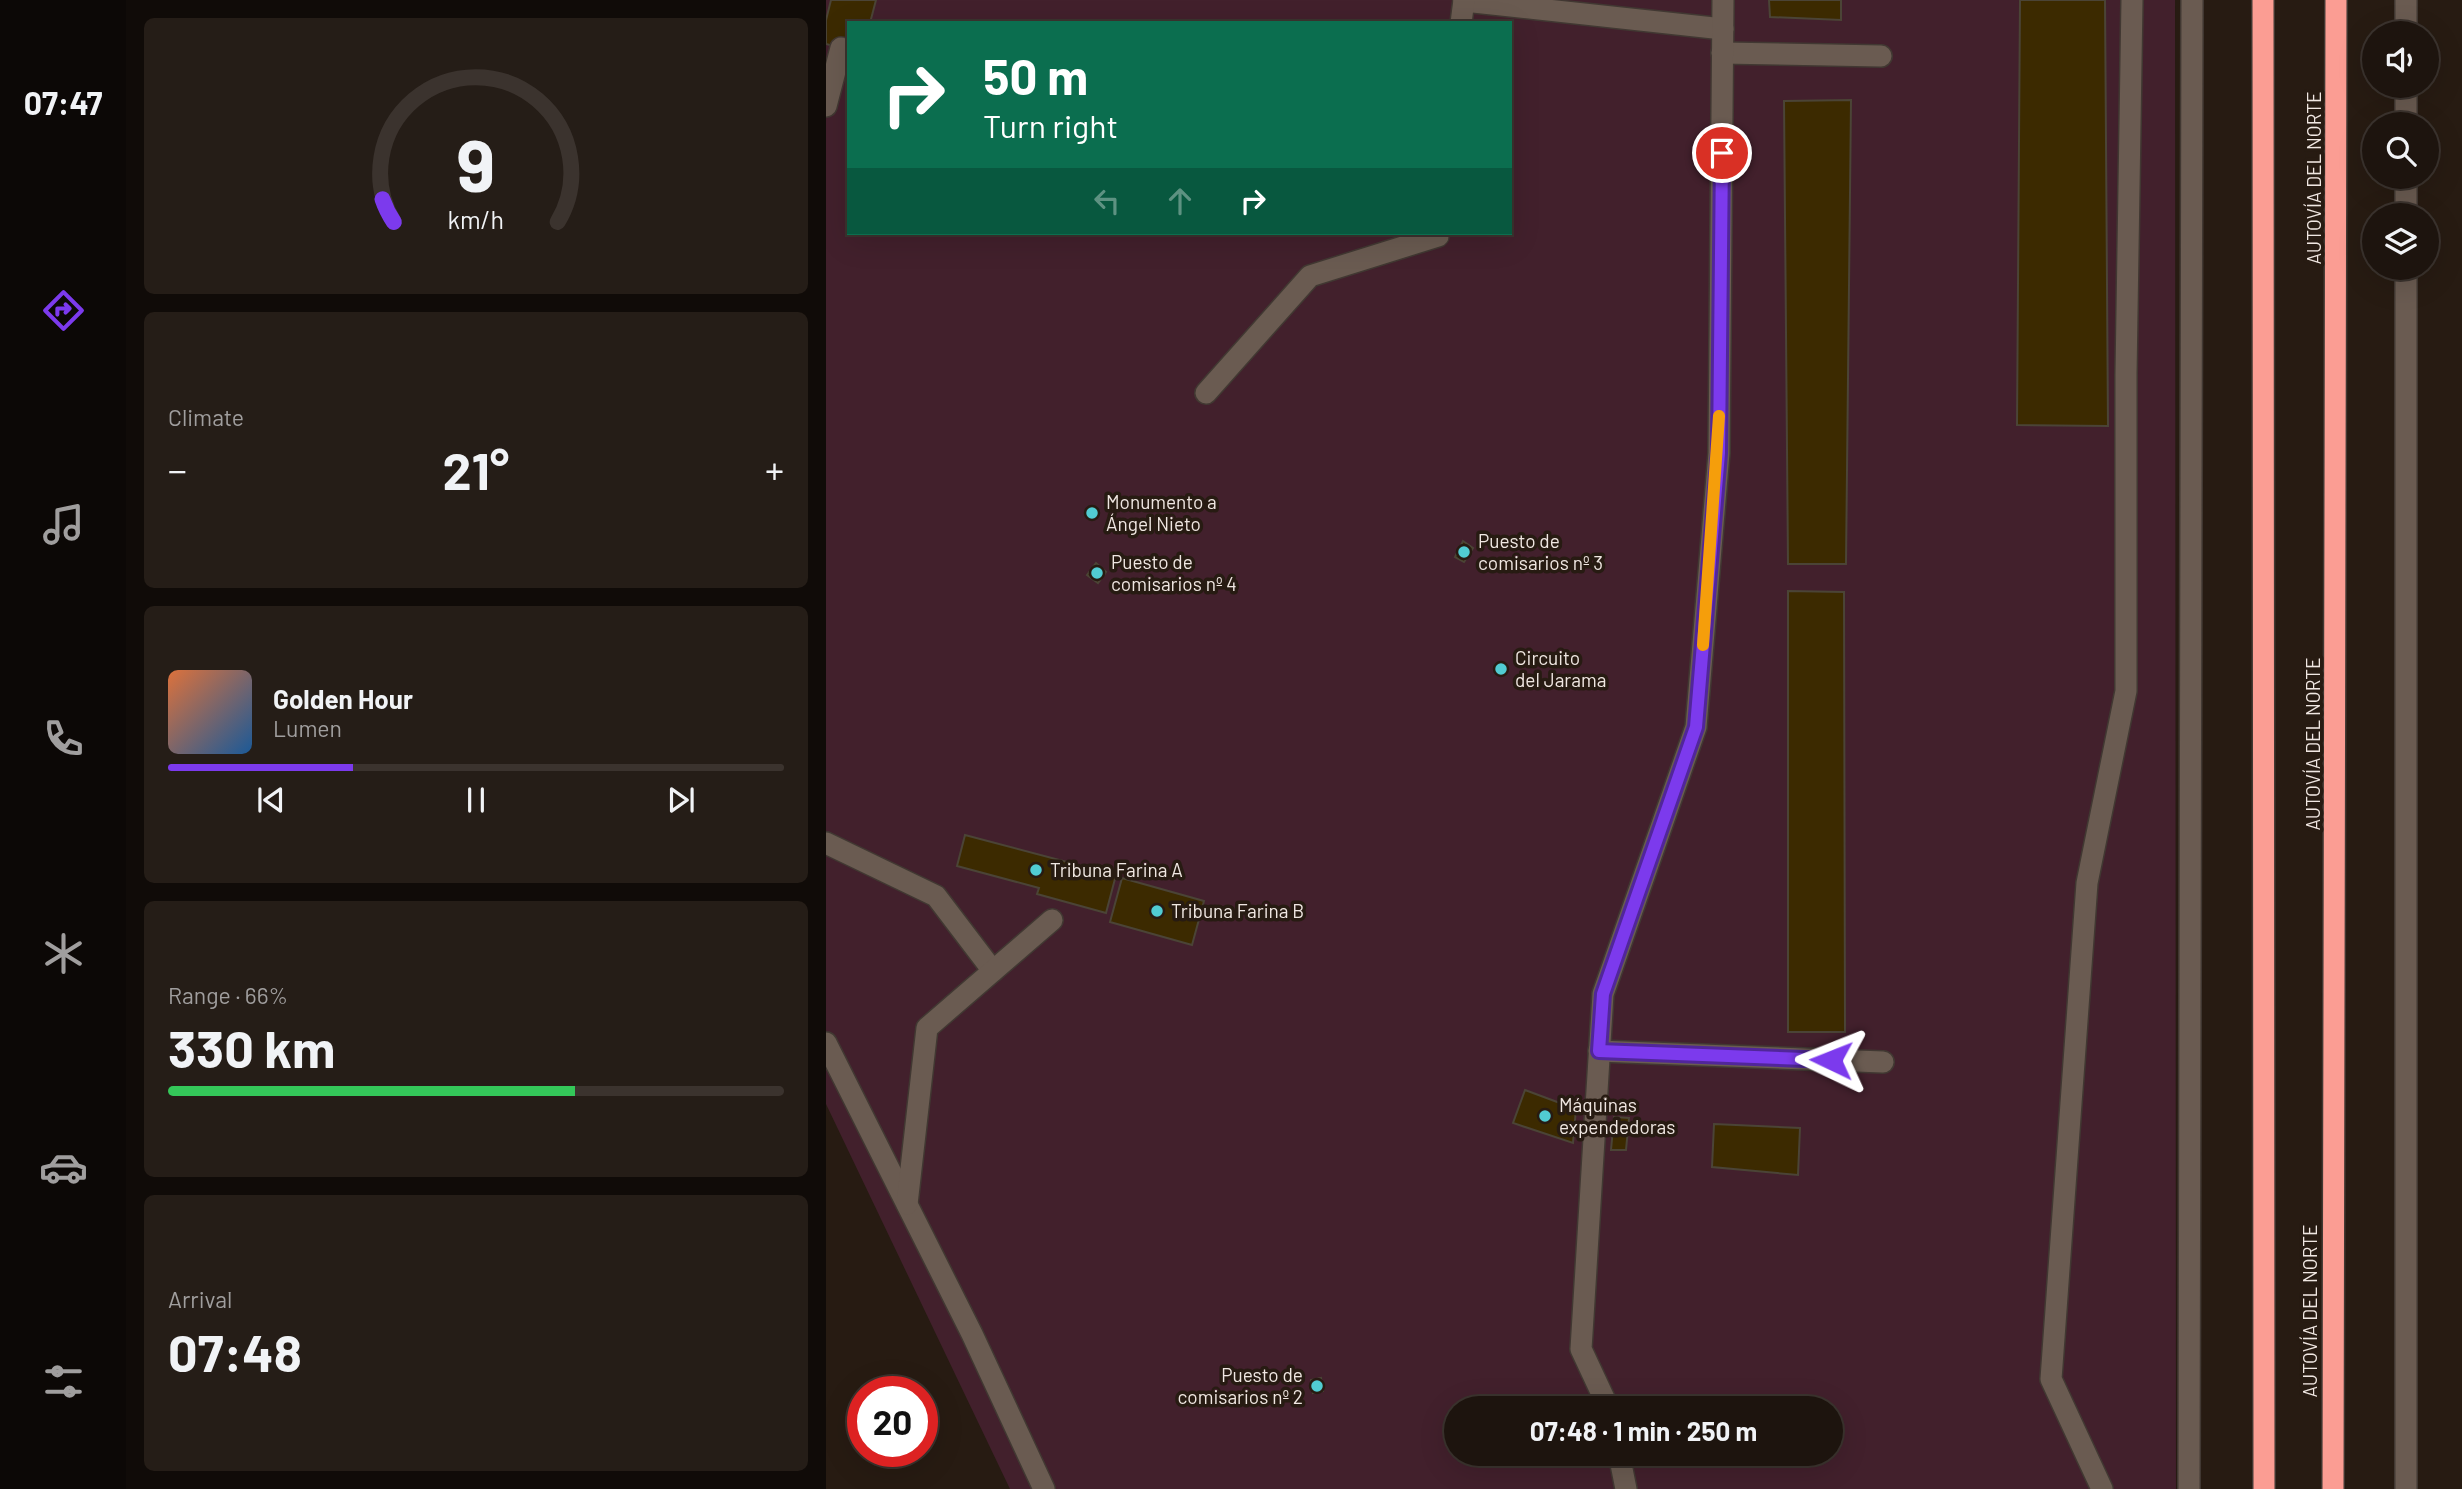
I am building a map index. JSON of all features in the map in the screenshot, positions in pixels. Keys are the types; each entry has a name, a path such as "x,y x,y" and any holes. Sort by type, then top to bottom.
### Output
{"highway":[{"path":"2263,0 2264,1489"},
{"name":"AUTOVÍA DEL NORTE","path":"2333,1489 2336,0"}],"street":[{"path":"1461,21 1464,0 1723,29"},
{"path":"1603,1396 1581,1349 1603,994 1696,727 1719,453 1723,0"},
{"path":"2102,1489 2051,1380 2087,883 2126,691 2126,374 2132,0"},
{"path":"2189,1489 2192,0"},
{"path":"2406,0 2406,21"},
{"path":"826,106 841,48"},
{"path":"1723,53 1881,56"},
{"path":"1206,393 1310,276 1438,235"},
{"path":"2406,280 2406,1489"},
{"path":"826,844 936,895 993,971"},
{"path":"907,1204 927,1028 1052,920"},
{"path":"826,1042 1044,1489"},
{"path":"1599,1051 1883,1062"},
{"path":"1621,1466 1626,1489"}],"shaded area":[{"name":"Circuito del Jarama","path":"826,0 2175,0 2176,1489 1010,1489 826,1104"}],"building":[{"path":"831,0 876,0 871,21 847,21 847,49 826,44 826,20"},
{"path":"1769,0 1841,0 1841,20 1770,17"},
{"path":"2020,0 2105,0 2108,426 2017,425"},
{"path":"1851,100 1846,564 1788,564 1784,101"},
{"name":"Puesto de comisarios nº 3","path":"1463,541 1473,548 1464,562 1455,557"},
{"name":"Puesto de comisarios nº 4","path":"1096,563 1106,572 1098,583 1087,575"},
{"path":"1788,591 1844,592 1845,1032 1788,1032"},
{"name":"Tribuna Farina A","path":"965,835 1116,875 1106,913 1037,894 1039,888 957,866"},
{"name":"Tribuna Farina B","path":"1122,878 1204,901 1192,945 1110,922"},
{"name":"Máquinas expendedoras","path":"1525,1090 1576,1109 1573,1143 1513,1123"},
{"path":"1614,1117 1629,1118 1626,1150 1611,1150"},
{"path":"1714,1124 1800,1128 1798,1175 1712,1167"},
{"name":"Puesto de comisarios nº 2","path":"1321,1378 1323,1391 1313,1393 1311,1380"}],"slow traffic":[{"path":"1703,645 1719,453 1719,416"}],"place":[{"name":"Monumento a Ángel Nieto","path":"1092,513"},
{"name":"Puesto de comisarios nº 3","path":"1464,552"},
{"name":"Puesto de comisarios nº 4","path":"1097,573"},
{"name":"Circuito del Jarama","path":"1501,669"},
{"name":"Tribuna Farina A","path":"1036,870"},
{"name":"Tribuna Farina B","path":"1157,911"},
{"name":"Máquinas expendedoras","path":"1545,1116"},
{"name":"Puesto de comisarios nº 2","path":"1317,1386"}],"route":[{"path":"1722,153 1719,453 1696,727 1603,994 1599,1051 1831,1060"}]}
